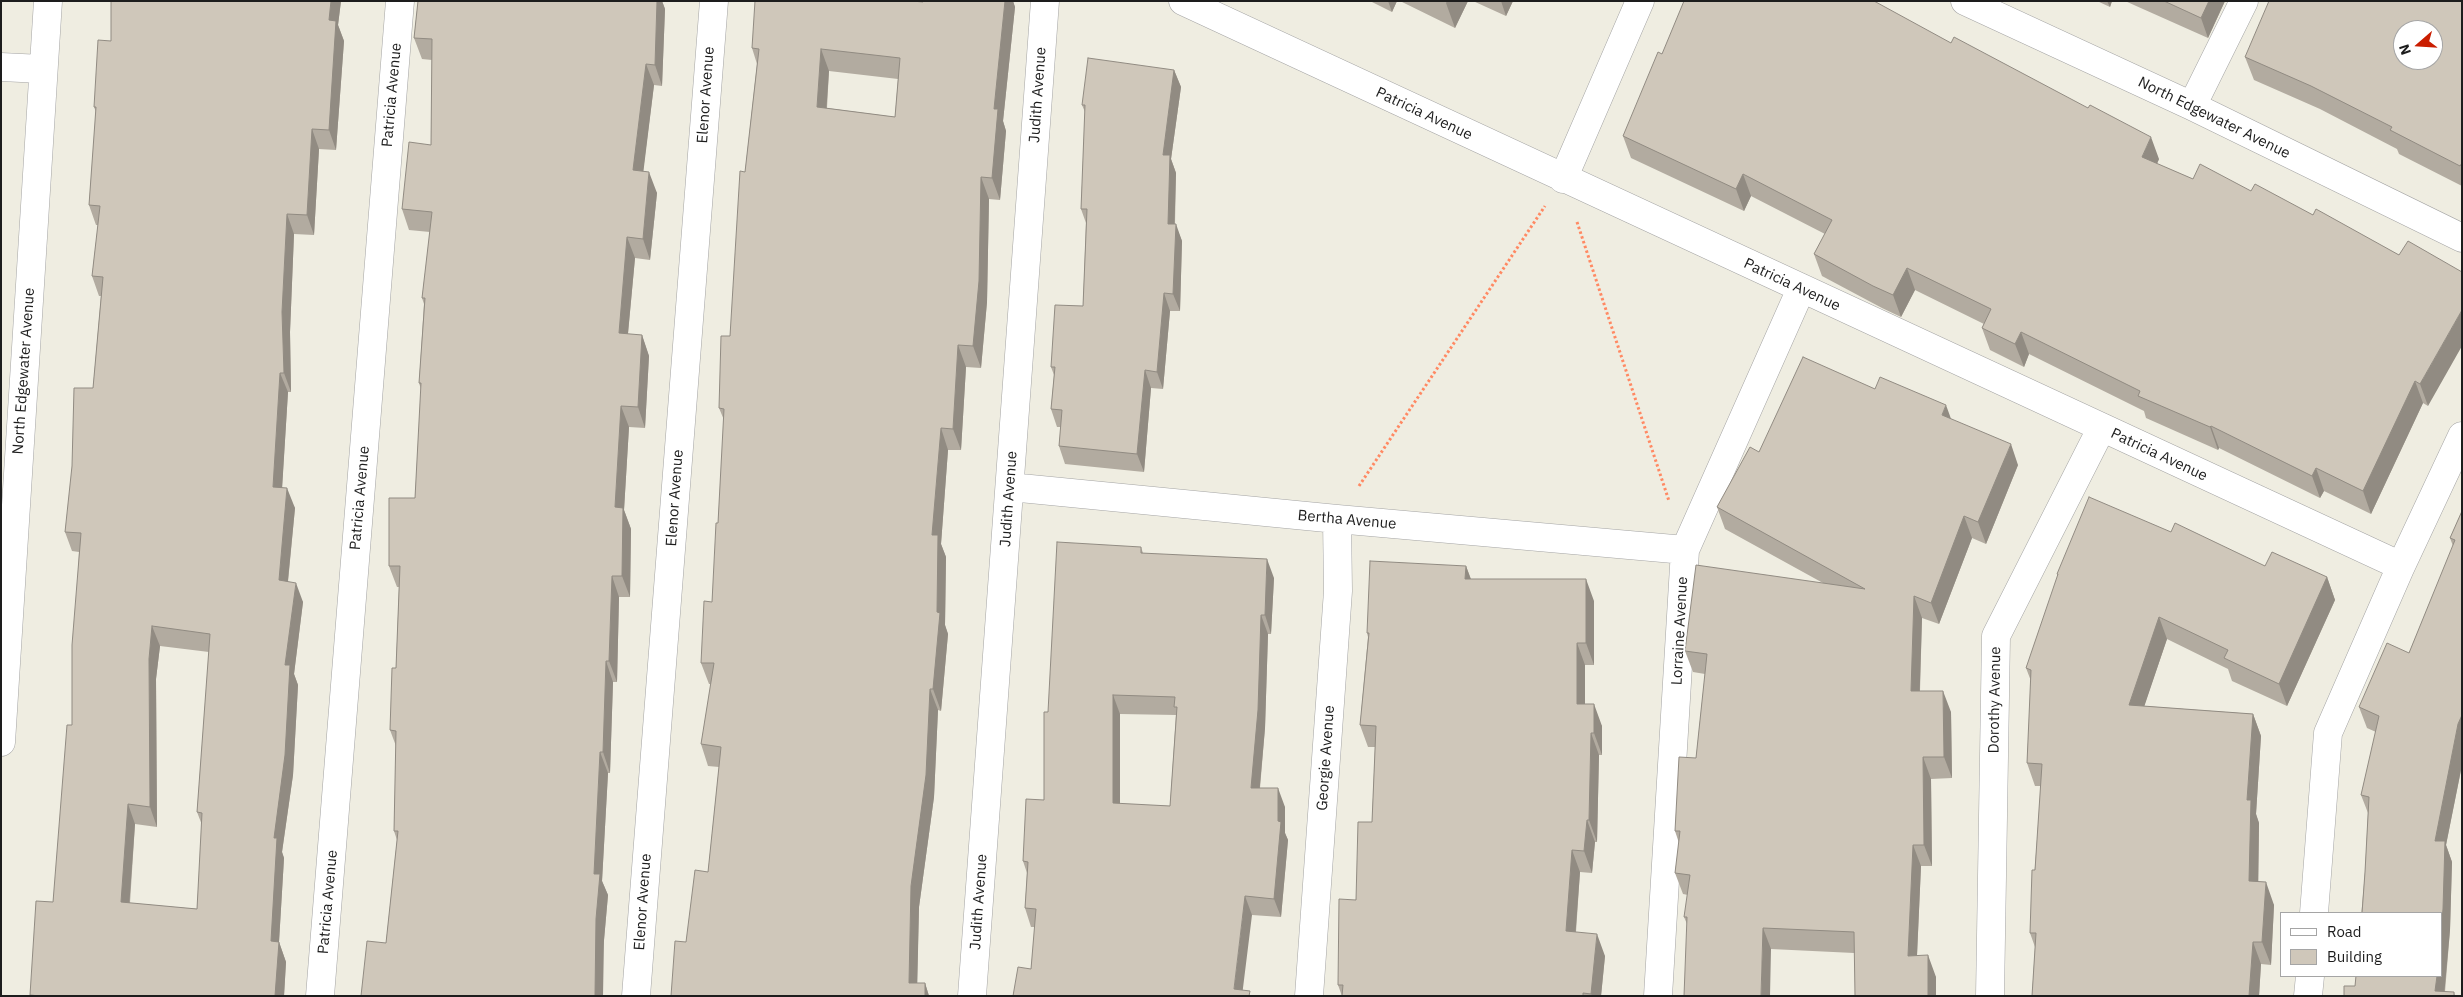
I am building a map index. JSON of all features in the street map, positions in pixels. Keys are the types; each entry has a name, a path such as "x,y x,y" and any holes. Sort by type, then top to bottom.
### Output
{"street":[{"name":"North Edgewater Avenue","path":"2,729 12,396 48,1"},
{"name":"Patricia Avenue","path":"320,996 400,1"},
{"name":"Elenor Avenue","path":"636,996 714,1"},
{"name":"Judith Avenue","path":"972,996 1045,1"},
{"name":"Patricia Avenue","path":"1184,1 1563,179 2401,566"},
{"path":"1563,179 1640,1"},
{"name":"North Edgewater Avenue","path":"1965,1 2192,106 2462,238"},
{"path":"2192,106 2244,1"},
{"path":"1,67 42,69"},
{"name":"Lorraine Avenue","path":"1658,996 1685,550 1801,289"},
{"name":"Dorothy Avenue","path":"1990,996 1996,636 2101,428"},
{"path":"2314,912 2328,733 2401,566 2462,436"},
{"name":"Bertha Avenue","path":"1010,487 1685,550"},
{"name":"Georgie Avenue","path":"1309,996 1338,591 1337,519"},
{"path":"2308,996 2310,977"}],"path":[{"path":"1337,519 1563,179"},
{"path":"1563,179 1685,550"}],"building":[{"path":"111,1 331,1 329,20 336,21 329,130 312,129 307,215 287,214 282,312 284,373 280,373 273,487 287,488 279,580 296,583 285,665 290,665 285,755 274,838 277,838 271,941 279,942 275,996 30,995 36,901 53,902 67,725 72,725 72,645 81,533 65,532 72,466 74,388 93,388 103,277 92,276 100,206 89,205 96,107 94,107 98,40 111,41","holes":["152,626 210,634 197,812 202,813 197,909 121,902 128,804 150,807 149,659"]},
{"path":"418,1 657,1 655,65 646,64 633,170 649,172 643,239 627,237 619,333 642,335 638,407 621,406 615,507 623,508 622,576 612,576 609,661 606,661 603,752 600,752 594,874 600,874 596,919 595,996 361,996 367,941 386,943 398,831 394,831 396,731 390,730 392,668 396,668 400,566 389,566 389,498 415,498 421,383 419,383 425,298 422,298 432,212 402,209 409,142 431,145 432,39 414,38"},
{"path":"755,1 1005,1 994,109 998,109 992,178 981,177 979,281 973,346 958,345 953,429 941,428 932,535 938,535 937,612 940,613 933,689 930,689 926,775 911,886 909,983 925,983 925,996 671,996 675,941 686,942 695,870 708,872 721,747 701,744 714,663 701,663 704,601 712,602 716,523 718,523 724,409 719,408 721,336 730,336 740,171 745,172 759,49 752,48","holes":["821,49 900,58 895,117 817,107"]},
{"path":"1684,1 1874,1 1951,43 1954,37 2088,108 2090,105 2151,137 2142,157 2193,179 2200,164 2251,191 2255,184 2313,215 2316,209 2399,255 2408,241 2462,272 2462,310 2420,384 2415,381 2363,491 2316,468 2312,476 2211,426 2138,396 2140,391 2021,332 2015,344 1982,328 1991,309 1907,268 1893,295 1873,286 1814,254 1832,220 1743,174 1736,189 1623,136 1658,52 1662,54"},
{"path":"2164,1 2209,1 2201,18"},
{"path":"2269,1 2462,1 2462,163 2460,166 2390,130 2392,127 2311,86 2245,57"},
{"path":"1088,58 1174,70 1163,155 1170,155 1168,224 1176,224 1173,294 1164,293 1157,372 1145,370 1137,454 1059,446 1062,410 1051,409 1055,367 1051,367 1055,305 1083,306 1087,209 1081,209 1085,105 1082,105"},
{"path":"1803,357 1875,389 1880,377 1946,405 1942,415 2011,444 1978,522 1964,516 1931,603 1914,596 1911,691 1943,691 1944,757 1923,757 1924,845 1913,845 1908,956 1928,955 1928,996 1855,996 1854,932 1763,928 1761,996 1684,996 1687,917 1684,917 1690,875 1675,873 1680,831 1675,831 1679,757 1696,758 1707,654 1685,651 1696,565 1865,589 1717,507 1750,447 1759,452"},
{"path":"2089,497 2171,532 2175,523 2265,566 2272,552 2327,577 2279,684 2224,658 2228,650 2159,617 2129,705 2253,714 2247,800 2251,800 2249,881 2266,882 2262,942 2253,942 2249,996 2032,996 2036,933 2030,933 2032,870 2035,870 2042,764 2027,763 2031,670 2026,668 2057,574"},
{"path":"2462,511 2462,715 2458,724 2435,841 2445,841 2443,912 2362,912 2369,797 2361,795 2379,716 2359,707 2387,643 2409,653 2455,540 2450,538"},
{"path":"1057,542 1141,547 1141,553 1267,559 1265,615 1261,615 1258,710 1251,788 1278,788 1278,821 1281,822 1274,899 1245,896 1234,989 1250,991 1249,996 1013,996 1018,967 1031,969 1036,909 1025,908 1028,862 1023,861 1026,799 1044,800 1044,712 1048,712","holes":["1113,695 1175,697 1174,707 1177,707 1170,806 1113,803"]},
{"path":"1370,561 1466,566 1465,579 1586,579 1586,643 1577,643 1577,704 1594,704 1594,733 1591,733 1589,820 1587,820 1584,851 1572,850 1566,931 1597,934 1591,994 1583,993 1583,996 1342,996 1343,985 1338,985 1339,899 1356,900 1358,822 1372,822 1376,726 1360,725 1369,633 1367,633"},
{"path":"2356,977 2437,977 2435,991 2454,992 2454,996 2344,996 2344,986 2355,986"}]}
